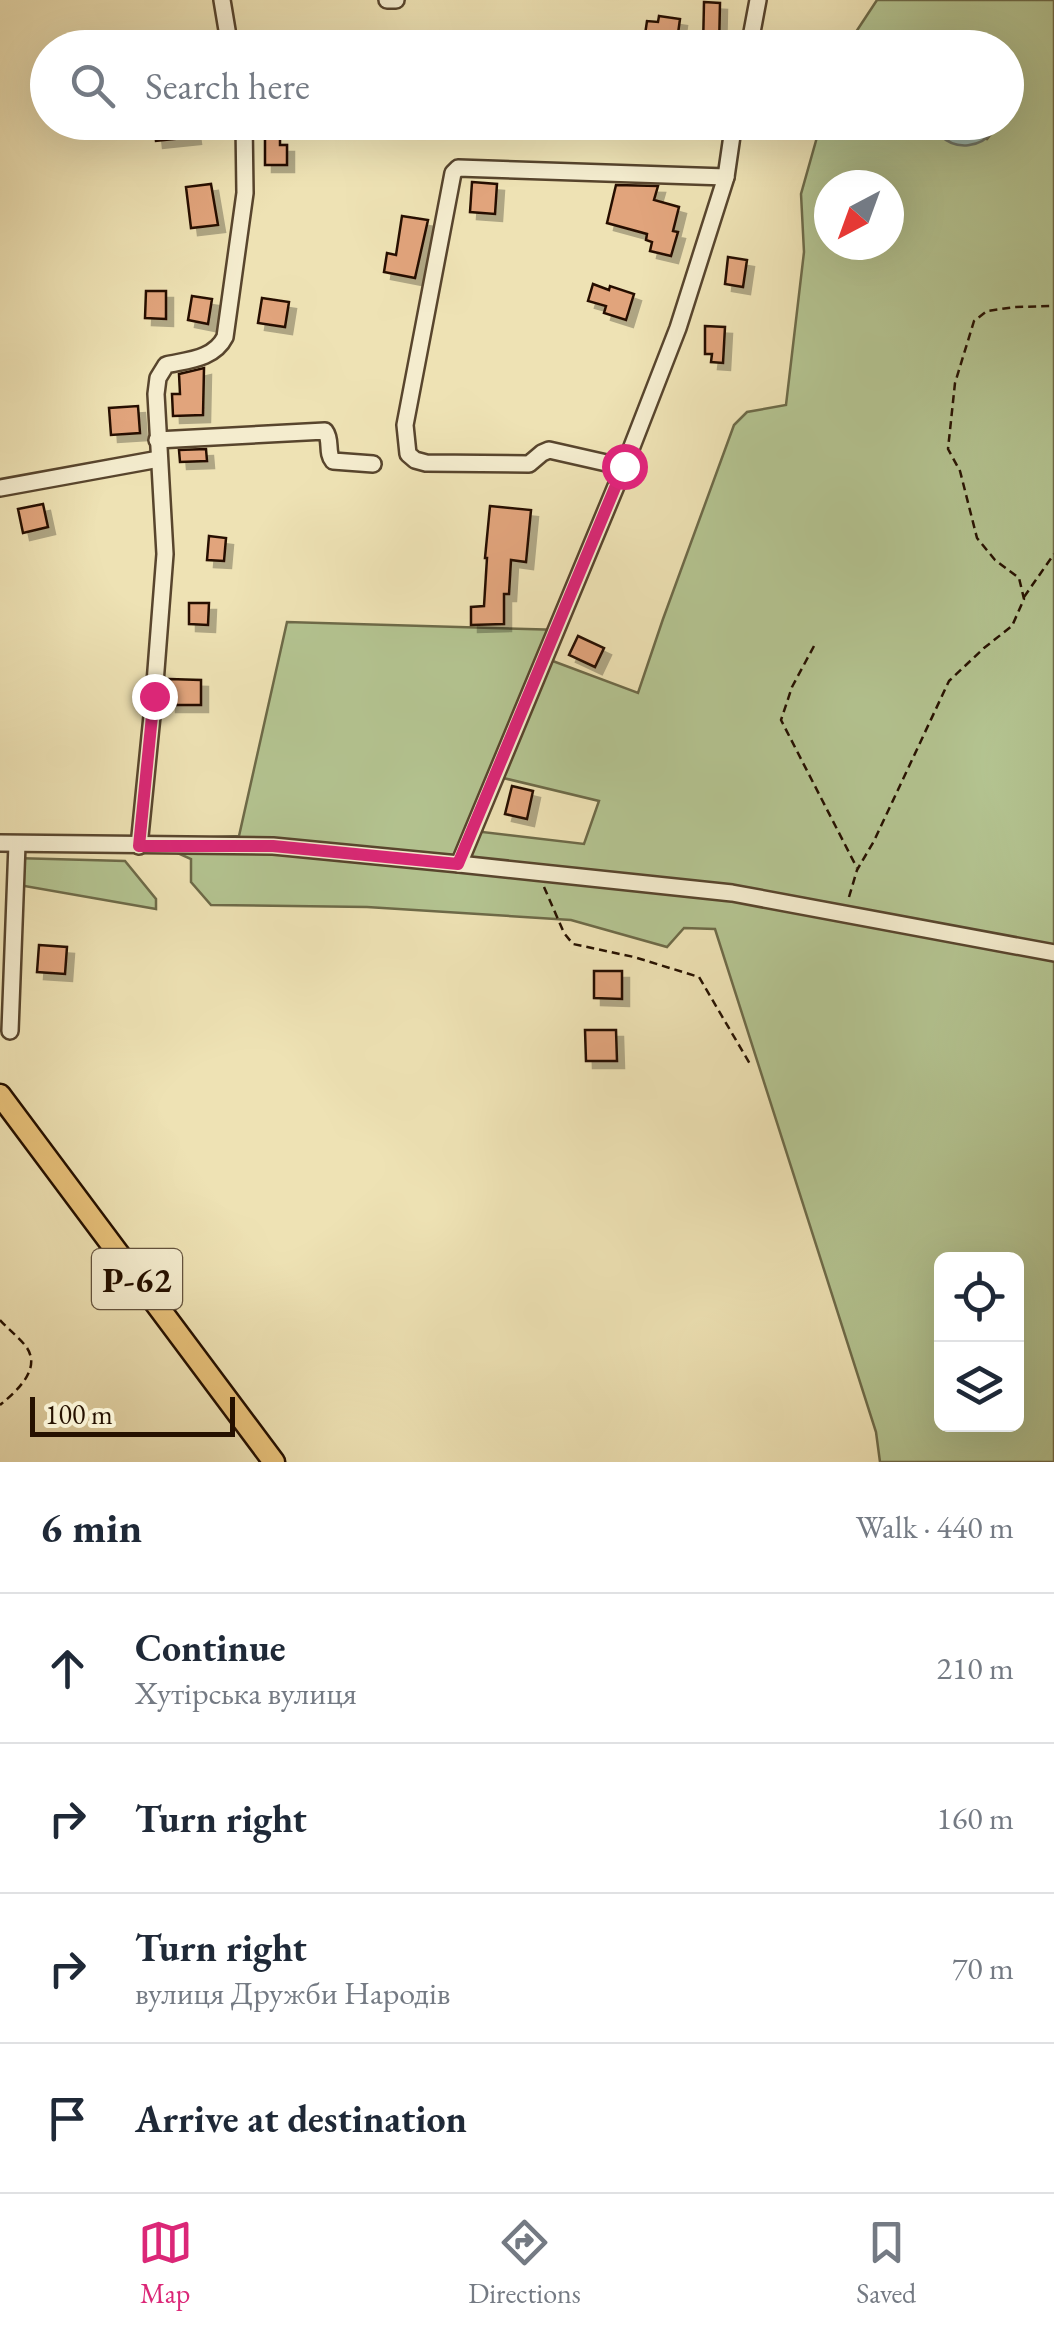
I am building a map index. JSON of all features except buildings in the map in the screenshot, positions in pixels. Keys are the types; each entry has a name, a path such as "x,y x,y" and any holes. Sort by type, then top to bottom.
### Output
{"main road":[{"name":"Р-62","path":"0,1094 274,1462"}],"street":[{"path":"222,0 227,30"},
{"path":"387,0 396,0"},
{"path":"752,30 758,0"},
{"path":"139,846 165,554 156,394 161,371 166,366 212,354 225,337 245,193 244,140"},
{"path":"458,864 678,328 726,177 731,140"},
{"path":"624,466 549,450 530,464 426,462 408,454 405,424 454,173 458,168 726,177"},
{"path":"157,440 325,432 333,462 373,464"},
{"path":"0,488 159,459"},
{"path":"0,843 273,846 538,872 732,894 1054,952"},
{"path":"10,1031 17,844"}],"path":[{"path":"1024,599 1019,578 995,560 976,538 960,470 948,449 955,383 974,321 987,311 1054,306"},
{"path":"844,913 857,870 949,681 1012,626 1024,599 1054,554"},
{"path":"814,646 792,686 781,720 857,870"},
{"path":"538,872 564,934 573,944 699,977 750,1064"},
{"path":"0,1320 28,1348 32,1366 16,1391 0,1405"}],"green space":[{"path":"877,0 1054,0 1054,1462 880,1462 876,1432 715,929 684,928 667,947 571,920 367,907 211,905 191,882 191,859 149,840 239,836 287,622 562,630 550,660 638,693 734,425 747,412 786,405 804,252 801,194 816,140 1024,140 1024,30 857,30","holes":["499,777 599,801 584,844 482,832 490,795"]},
{"path":"14,858 125,861 156,899 156,909 13,884"}],"water":[{"path":"946,140 983,140 968,145"}],"route":[{"path":"154,696 139,846 273,846 458,864 624,466"}]}
